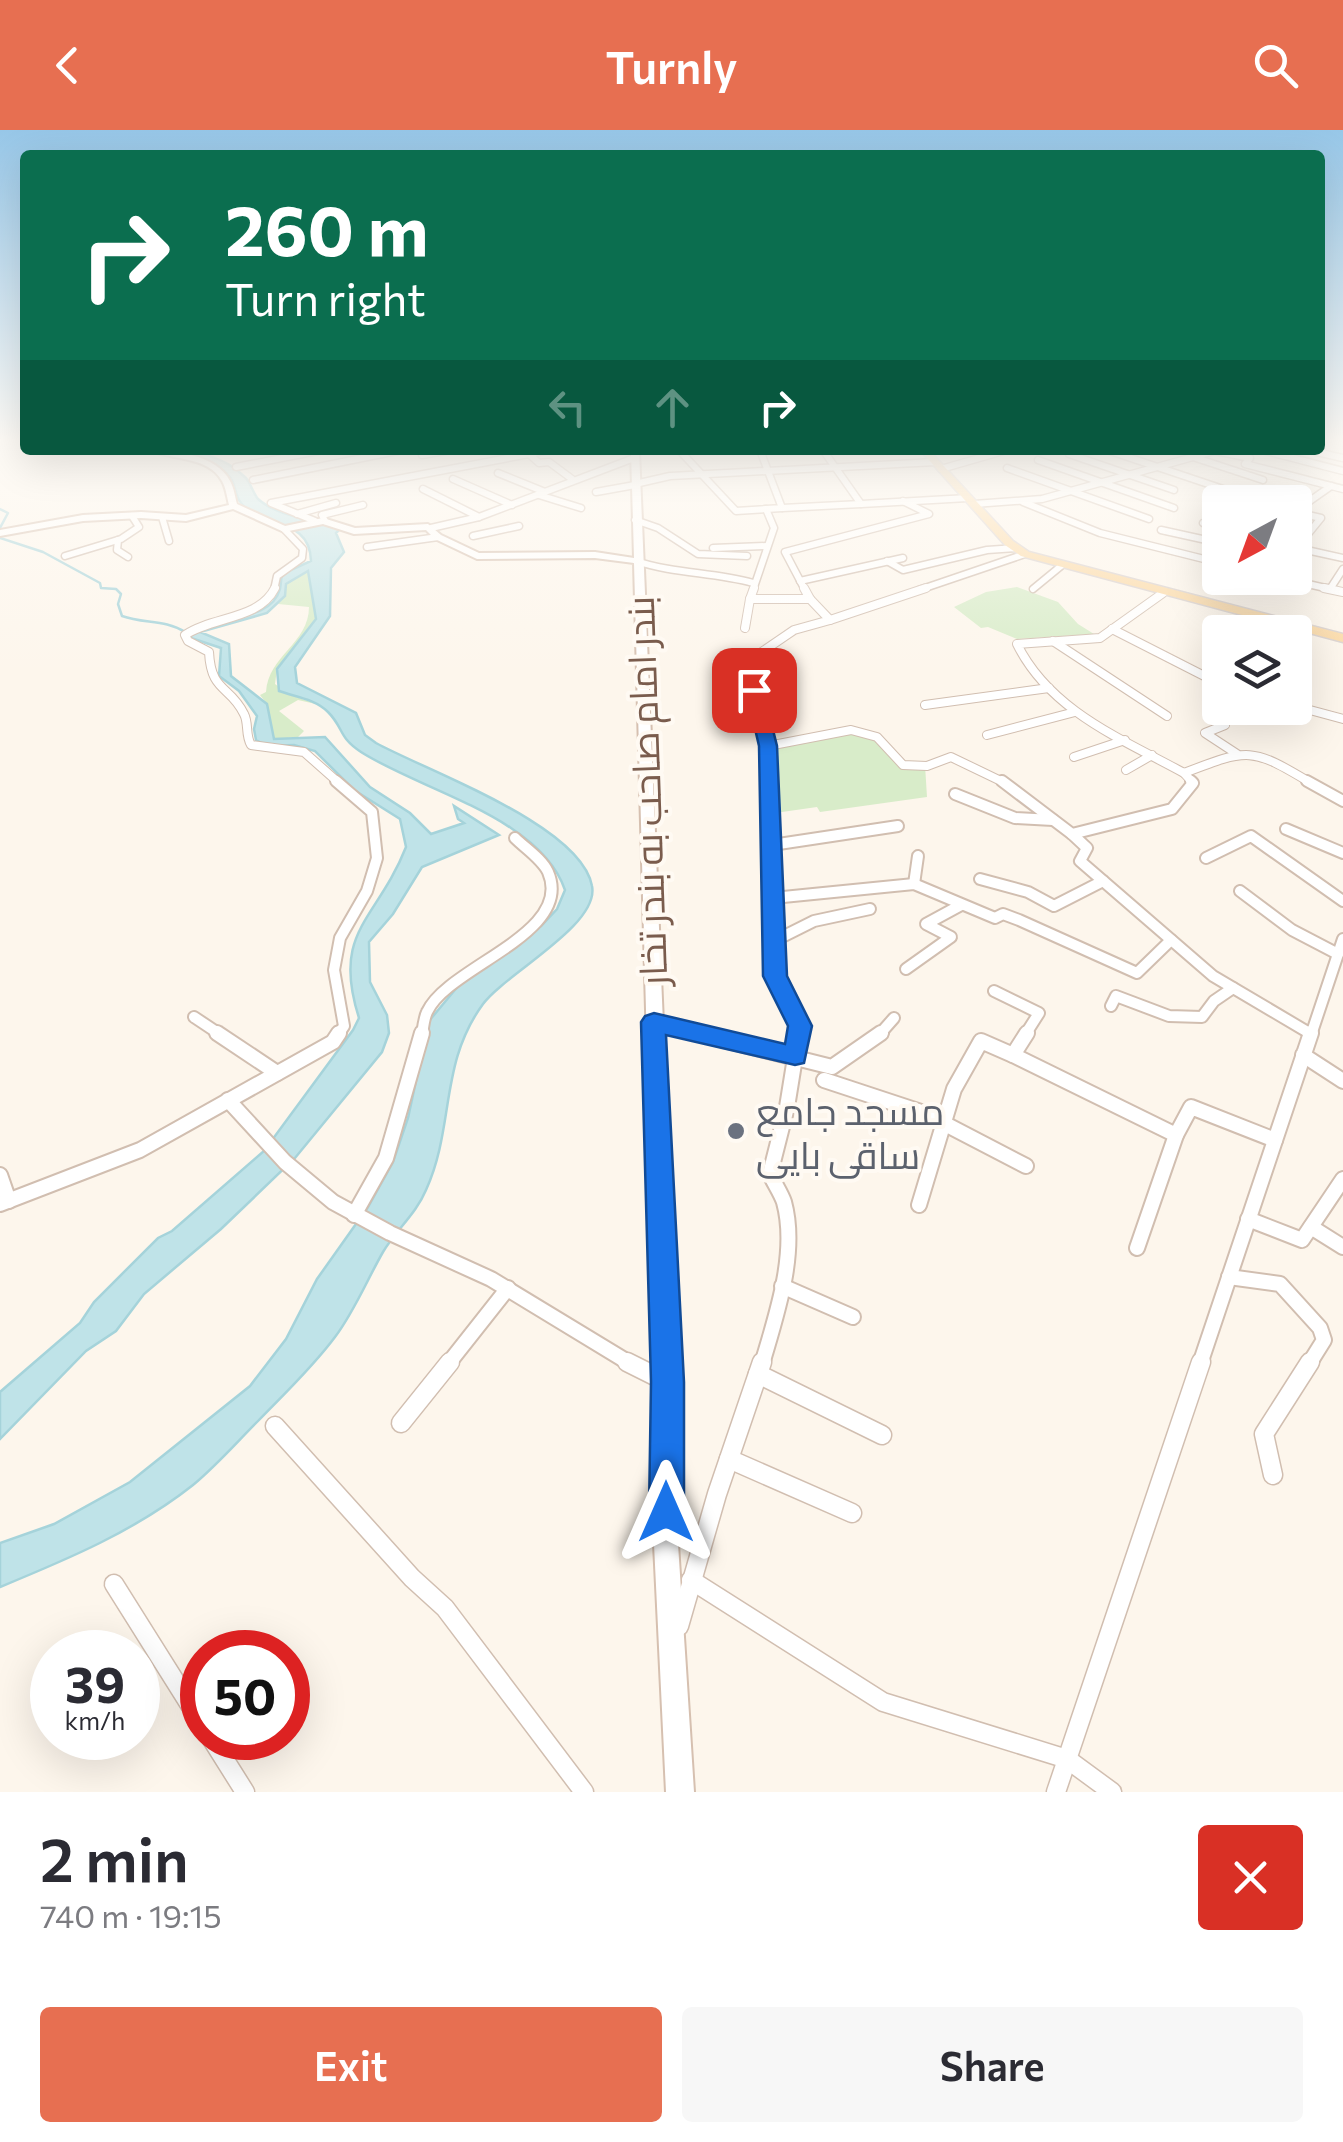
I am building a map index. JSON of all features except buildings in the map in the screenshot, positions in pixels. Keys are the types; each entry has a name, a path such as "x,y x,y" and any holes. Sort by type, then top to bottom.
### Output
{"main road":[{"path":"0,534 80,519"},
{"path":"264,519 287,528 318,521 354,531 390,526 435,532 477,556 595,554 636,561"},
{"path":"988,519 1020,551 1062,566 1343,638"},
{"name":"بندر امام صاحب به بندر تخار","path":"635,520 648,778 668,1382 666,1544 680,1792"}],"street":[{"path":"65,556 118,540 139,527 134,519"},
{"path":"162,519 169,541"},
{"path":"311,519 318,521"},
{"path":"367,548 474,519"},
{"path":"636,561 670,572 713,572 753,583 759,580 774,528 770,519"},
{"path":"830,620 810,600 785,552 912,519"},
{"path":"1063,519 1100,533 1202,558"},
{"path":"635,520 649,522 690,550 708,557 747,556"},
{"path":"473,536 519,526"},
{"path":"448,527 483,540"},
{"path":"0,1174 4,1202 140,1150 333,1042 344,1026 334,970 340,938 366,892 377,858 372,812 304,752 252,745 246,736 245,715 210,675 209,652 188,642 187,633 247,613 267,600 278,584 277,576 302,558 303,550 287,528"},
{"path":"1161,530 1202,539"},
{"path":"118,540 116,550 128,557"},
{"path":"713,548 767,546"},
{"path":"887,562 903,570 987,550 1020,551"},
{"path":"1312,550 1343,558"},
{"path":"674,1648 691,1580 772,1332 787,1261 782,1188 770,1174 788,1107 800,1026 775,976 768,746 748,662 794,630 977,574 1020,551"},
{"path":"708,557 713,572"},
{"path":"800,581 903,558"},
{"path":"1032,589 1062,566"},
{"path":"1330,589 1343,569"},
{"path":"745,628 753,583"},
{"path":"1312,585 1343,592"},
{"path":"1072,834 1172,809 1193,783 1184,773 1076,712 1024,662 1016,644 1100,638 1163,593"},
{"path":"750,598 810,600"},
{"path":"1112,629 1202,675"},
{"path":"1053,641 1167,716"},
{"path":"925,705 1049,688"},
{"path":"1312,710 1343,718"},
{"path":"987,736 1076,712"},
{"path":"1225,725 1206,733 1237,754"},
{"path":"768,746 851,730 877,737 904,765 927,766 951,757 996,776 1087,848 1080,862 1171,940 1233,988 1311,1034"},
{"path":"1074,757 1124,740"},
{"path":"1184,773 1237,754 1256,752 1343,802"},
{"path":"1126,770 1152,755"},
{"path":"955,794 988,804 1023,822 1053,820"},
{"path":"772,845 898,826"},
{"path":"1286,829 1343,852"},
{"path":"1206,858 1251,836 1343,901"},
{"path":"354,1215 386,1158 415,1067 427,1010 462,976 522,936 545,911 553,894 547,868 515,838"},
{"path":"914,884 918,856"},
{"path":"980,879 1028,892 1054,906 1104,882"},
{"path":"773,898 914,884 996,918 1003,914 1019,920 1137,973 1171,940"},
{"path":"1056,1792 1341,947 1292,930 1240,891"},
{"path":"906,969 951,937 926,924 961,905"},
{"path":"774,941 814,921 870,908"},
{"path":"1110,1006 1116,996 1169,1016 1202,1017 1214,1001 1233,988"},
{"path":"994,991 1039,1012 1014,1056"},
{"path":"194,1016 277,1073"},
{"path":"654,1022 832,1067 876,1039 894,1018"},
{"path":"919,1205 954,1089 981,1040 1176,1135"},
{"path":"1304,1056 1343,1081"},
{"path":"824,1080 863,1090 944,1123 1026,1166"},
{"path":"228,1100 290,1167 354,1215 508,1288 620,1361 668,1382"},
{"path":"1137,1248 1176,1135 1191,1107 1275,1140"},
{"path":"1248,1219 1302,1240 1343,1179"},
{"path":"1311,1227 1343,1246"},
{"path":"1229,1277 1280,1284 1320,1328 1324,1340 1264,1434 1273,1475"},
{"path":"782,1286 853,1318"},
{"path":"401,1423 508,1288"},
{"path":"758,1374 882,1435"},
{"path":"275,1426 412,1578 445,1608 584,1792"},
{"path":"729,1460 852,1513"},
{"path":"691,1580 883,1702 1066,1759 1112,1792"},
{"path":"114,1584 180,1689"},
{"path":"225,1760 246,1792"}],"green space":[{"path":"309,571 316,619 277,669 275,684 290,695 320,705 298,700 279,711 304,731 298,737 274,739 267,704 260,695 266,692 268,679 303,630 309,607 278,604 285,596 285,584"},
{"path":"1017,587 1058,602 1078,624 1094,634 1017,639 988,627 981,628 954,607 986,592"},
{"path":"850,732 876,738 899,767 925,765 927,797 820,812 817,807 775,813 770,747"}],"water":[{"path":"268,519 302,519 340,529 336,533 344,552 331,568 330,616 295,667 297,683 356,713 365,735 376,743 499,802 561,842 582,863 592,886 591,901 567,933 494,992 469,1027 453,1072 441,1142 426,1190 383,1252 342,1327 317,1359 218,1462 171,1501 100,1543 0,1587 0,1543 54,1524 130,1482 250,1386 286,1339 317,1279 368,1207 393,1162 408,1118 429,1021 464,979 541,926 557,909 565,890 552,865 506,825 361,752 348,742 323,708 279,691 277,669 316,619 308,571 286,584 285,596 267,613 200,632 229,644 231,676 267,704 274,739 325,737 370,787 410,813 431,834 464,823 458,819 454,806 499,835 422,867 393,914 369,942 370,982 387,1015 389,1033 382,1052 295,1158 221,1229 144,1294 116,1331 86,1351 0,1439 0,1392 80,1323 94,1302 158,1238 172,1231 264,1151 359,1018 350,965 354,945 406,847 400,819 354,790 315,751 294,745 267,746 256,740 257,716 239,691 219,676 221,648 188,637 208,623 263,609 274,601 282,574 311,561 304,539 289,527"}],"waterway":[{"path":"0,528 5,519"},
{"path":"0,538 43,552 100,583 101,588 116,589 121,594 118,604 122,616 170,625 185,632"}],"place":[{"name":"مسجد جامع ساقی بایی","path":"736,1131"}],"route":[{"path":"666,1512 668,1382 654,1022 795,1056 800,1026 775,976 768,746 754,690"}]}
